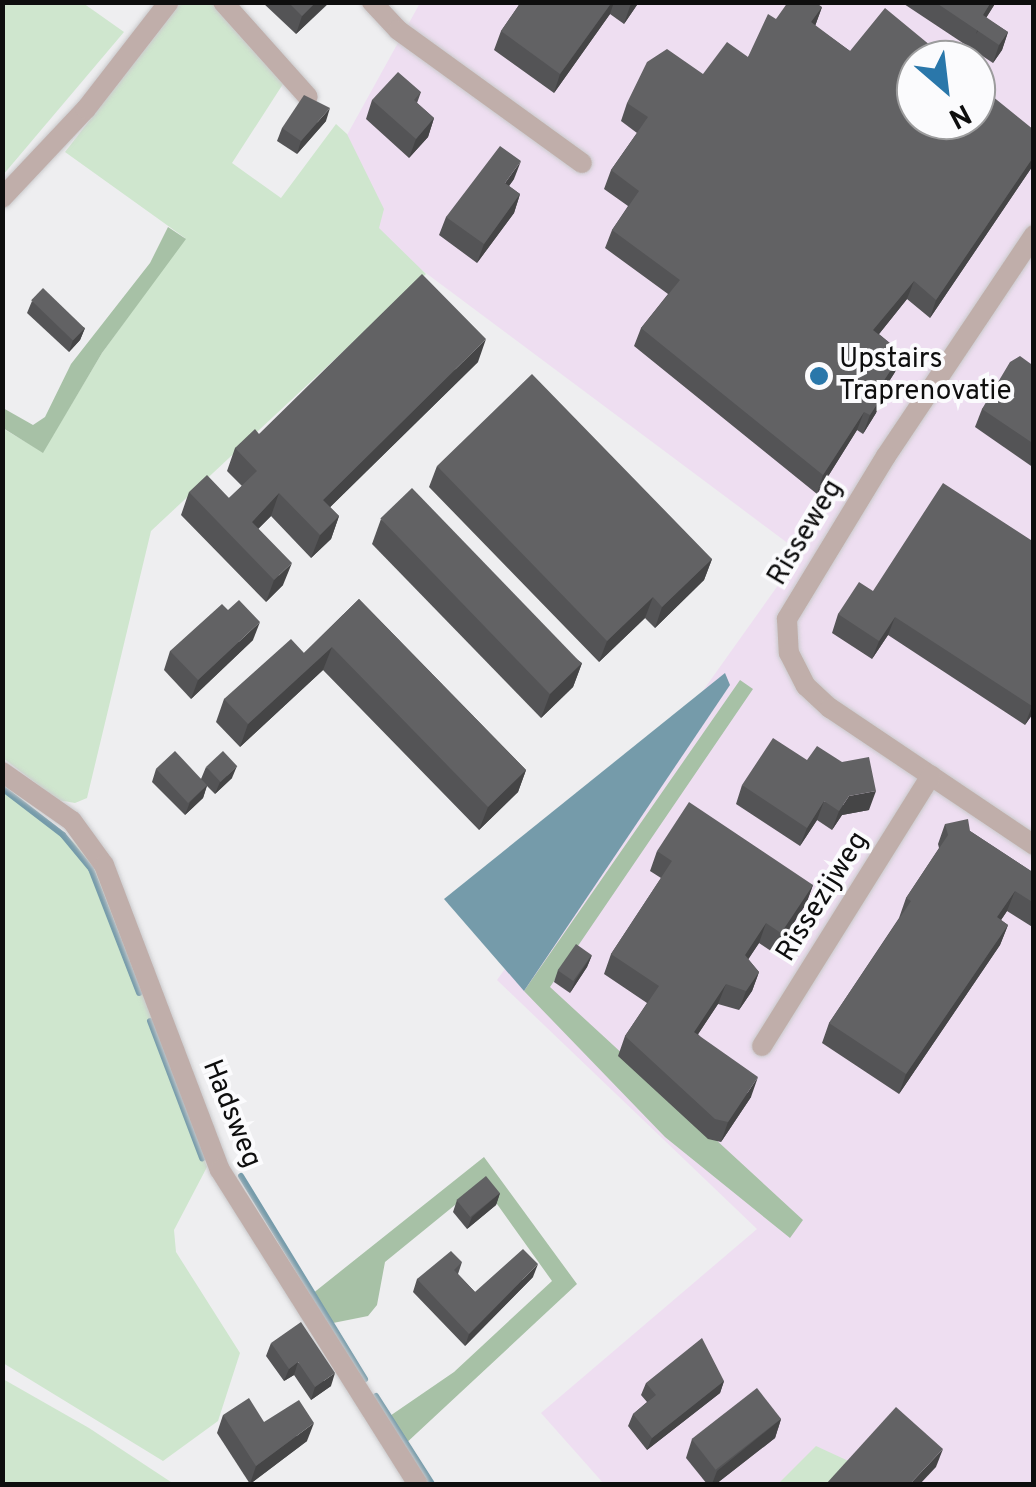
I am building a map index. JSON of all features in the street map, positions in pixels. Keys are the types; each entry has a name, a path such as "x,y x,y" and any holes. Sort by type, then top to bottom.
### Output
{"street":[{"path":"2,198 86,109 170,2"},
{"path":"223,2 308,97"},
{"path":"372,2 398,30 582,163"},
{"name":"Risseweg","path":"1034,235 886,456 788,619 789,653 806,686 1034,845"},
{"name":"Hadsweg","path":"2,772 72,821 104,865 220,1170 418,1484"},
{"name":"Rissezijweg","path":"762,1046 931,776"}],"shaded area":[{"path":"420,3 1033,3 1033,1484 604,1484 541,1413 757,1229 497,980 801,553 316,191"}],"green space":[{"path":"3,2 83,3 124,32 3,175"},
{"path":"181,3 212,3 283,84 232,163 281,198 336,124 347,134 384,209 379,228 426,274 151,531 87,798 75,803 58,800 3,758 2,428 43,452 102,353 185,238 65,152"},
{"path":"168,227 186,239 102,353 43,453 3,428 3,408 33,425 45,417 71,364 150,263"},
{"path":"740,680 753,689 550,987 803,1220 790,1238 665,1137 524,991"},
{"path":"2,786 75,843 96,869 207,1167 174,1230 176,1252 240,1353 218,1421 163,1461 3,1363"},
{"path":"484,1157 577,1284 403,1446 384,1420 454,1372 552,1281 482,1183 385,1262 377,1305 368,1316 323,1325 307,1298"},
{"path":"3,1379 89,1428 174,1484 3,1484"},
{"path":"816,1446 855,1464 837,1484 778,1484"}],"water":[{"path":"725,673 730,685 524,991 444,899"}],"building":[{"path":"288,2 316,2 302,16"},
{"path":"521,2 612,2 560,74 501,31"},
{"path":"788,2 815,2 822,7 811,22 850,51 885,8 924,40 896,40 896,140 996,140 996,99 1034,130 1034,156 936,300 914,281 873,330 902,353 877,391 883,395 870,415 864,412 823,475 641,328 680,280 612,230 639,191 611,170 648,117 627,103 647,62 667,49 703,74 727,42 748,57 768,14 776,19"},
{"path":"935,2 991,2 983,15 1008,32 999,45"},
{"path":"398,72 421,92 414,100 434,118 416,139 372,100"},
{"path":"304,95 330,108 301,141 282,128"},
{"path":"500,146 521,161 505,183 520,194 484,244 446,217"},
{"path":"422,274 486,339 323,500 339,516 320,535 279,493 252,522 292,563 274,580 189,492 207,475 229,498 257,471 235,448 255,429 259,434"},
{"path":"43,288 85,328 73,341 31,300"},
{"path":"1020,356 1031,364 1034,361 1034,444 982,409 1010,362"},
{"path":"532,374 712,559 662,607 653,597 607,641 437,466"},
{"path":"943,483 1034,542 1032,706 895,617 879,641 838,614 859,582 873,591"},
{"path":"412,488 581,664 550,694 380,519"},
{"path":"359,599 526,770 488,807 332,647 248,724 224,699 291,639 304,653"},
{"path":"239,600 260,622 198,680 170,651 222,604 228,610"},
{"path":"773,738 807,760 817,746 842,762 869,757 876,791 849,796 839,811 824,801 807,828 742,785"},
{"path":"175,751 207,785 188,803 156,769"},
{"path":"223,751 237,766 221,782 206,767"},
{"path":"689,802 813,885 781,933 766,923 745,955 759,972 746,991 726,984 694,1032 758,1077 728,1122 715,1119 625,1036 659,986 611,954 672,861 657,851"},
{"path":"968,819 970,831 1034,873 1034,903 1015,891 997,917 1008,925 906,1074 829,1023 911,901 906,898 948,835 945,824"},
{"path":"576,944 592,955 573,981 558,970"},
{"path":"486,1176 500,1193 470,1217 456,1200"},
{"path":"523,1249 538,1264 469,1334 417,1279 451,1251 462,1262 454,1270 475,1292"},
{"path":"301,1322 335,1373 315,1387 298,1362 289,1369 271,1343"},
{"path":"702,1338 724,1381 652,1438 633,1414 656,1395 646,1383"},
{"path":"757,1388 781,1419 716,1470 692,1439"},
{"path":"249,1398 264,1422 299,1400 314,1423 256,1466 223,1415"},
{"path":"896,1407 943,1449 910,1484 826,1484"}],"waterway":[{"path":"2,788 63,835 91,869 139,993"},
{"path":"150,1021 202,1158"},
{"path":"241,1176 365,1379"},
{"path":"376,1396 432,1484"}],"place":[{"name":"Upstairs Traprenovatie","path":"819,376"}]}
